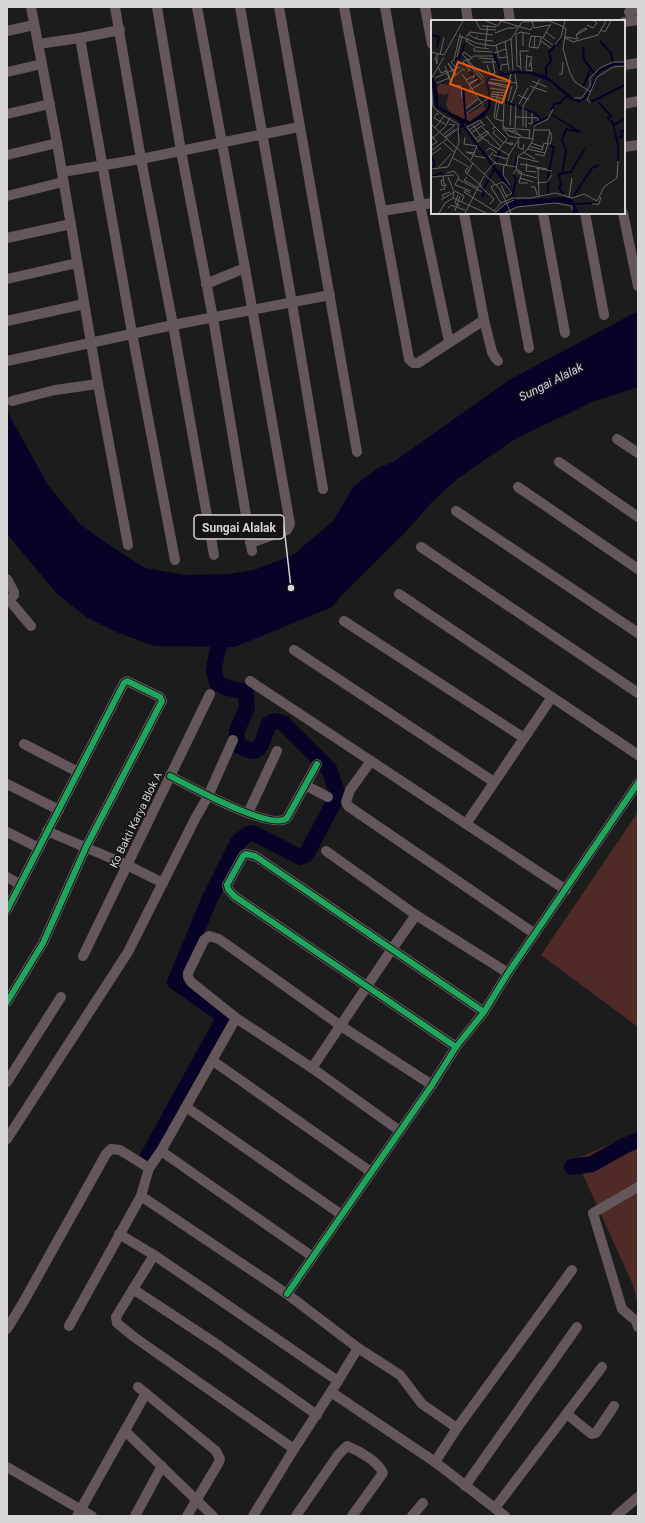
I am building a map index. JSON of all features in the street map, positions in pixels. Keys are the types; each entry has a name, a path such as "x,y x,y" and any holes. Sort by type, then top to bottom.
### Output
{"street":[{"path":"31,7 58,143 84,304 128,546"},
{"path":"115,7 141,159 173,325 214,555"},
{"path":"156,7 181,151 213,318 251,547 287,530 290,527 253,310 197,7"},
{"path":"240,7 323,489"},
{"path":"279,7 357,452"},
{"path":"344,7 409,359 413,363 418,363 484,320"},
{"path":"385,7 420,205 449,342"},
{"path":"425,7 431,39"},
{"path":"466,7 468,20"},
{"path":"508,7 510,20"},
{"path":"625,22 638,20"},
{"path":"7,31 34,25"},
{"path":"38,44 120,30"},
{"path":"80,38 132,333 175,560"},
{"path":"625,65 638,63"},
{"path":"7,72 42,64"},
{"path":"625,104 638,101"},
{"path":"7,114 50,104"},
{"path":"7,196 63,177 103,166 299,127"},
{"path":"7,155 58,143"},
{"path":"625,148 638,145"},
{"path":"382,210 431,203"},
{"path":"464,214 484,320 492,352 498,361"},
{"path":"504,214 529,348"},
{"path":"543,214 565,333"},
{"path":"585,214 604,315"},
{"path":"623,214 638,286"},
{"path":"7,238 71,224"},
{"path":"7,279 77,263"},
{"path":"206,284 245,268"},
{"path":"7,361 132,333 330,295"},
{"path":"7,321 84,304"},
{"path":"12,401 55,390 98,384"},
{"path":"617,439 638,453"},
{"path":"559,462 638,517"},
{"path":"518,487 638,569"},
{"path":"456,511 638,633"},
{"path":"420,547 638,693"},
{"path":"7,579 14,592 8,601 31,626"},
{"path":"399,594 638,755"},
{"path":"344,621 524,738"},
{"path":"294,650 494,782"},
{"path":"250,680 566,890"},
{"path":"7,910 19,884 125,682 127,681 161,698 162,701 86,847 43,943 7,1002"},
{"name":"Ko Bakti Karya Blok A","path":"83,956 210,694"},
{"path":"466,824 552,697"},
{"path":"7,1139 128,952 208,796 234,740"},
{"path":"24,744 78,772"},
{"path":"248,813 277,751"},
{"path":"371,761 350,790 346,802 348,806 535,934"},
{"path":"170,776 208,796 248,813 260,818 280,822 287,818 316,764"},
{"path":"287,1294 456,1048 484,1012 508,973 638,783"},
{"path":"7,784 59,810"},
{"path":"305,785 328,797"},
{"path":"47,831 127,865 163,883"},
{"path":"7,832 39,848"},
{"path":"326,851 416,916 508,973"},
{"path":"456,1048 234,896 228,889 227,885 243,856 246,854 255,856 484,1012"},
{"path":"7,877 19,884"},
{"path":"312,1068 416,916"},
{"path":"400,1131 312,1068 236,1018 191,982 188,977 190,968 204,940 209,936 219,939 341,1026 432,1085"},
{"path":"7,1082 61,997"},
{"path":"69,1326 141,1196 149,1168 213,1061 236,1018"},
{"path":"213,1061 371,1172"},
{"path":"186,1107 342,1215"},
{"path":"7,1329 110,1149 115,1149 149,1168"},
{"path":"160,1151 313,1258"},
{"path":"638,1186 593,1213 622,1309 636,1321 638,1327"},
{"path":"141,1196 287,1294 358,1348 400,1375 422,1404 457,1428"},
{"path":"120,1234 154,1255 338,1381"},
{"path":"154,1255 116,1317 117,1323 134,1337 294,1449"},
{"path":"435,1462 457,1428 572,1270"},
{"path":"133,1289 218,1345 317,1414"},
{"path":"465,1486 577,1327"},
{"path":"253,1516 358,1348"},
{"path":"495,1508 602,1367"},
{"path":"79,1513 125,1431 142,1390 219,1455 220,1459 218,1464 187,1516"},
{"path":"331,1392 435,1462 505,1516"},
{"path":"567,1414 592,1434 596,1433 614,1406"},
{"path":"125,1431 213,1516"},
{"path":"296,1516 338,1455 347,1446 375,1463 383,1473 352,1516"},
{"path":"135,1516 162,1466"},
{"path":"7,1467 79,1513 92,1516"},
{"path":"616,1516 638,1498"},
{"path":"412,1516 423,1502"}],"shaded area":[{"path":"638,812 638,1027 541,955"},
{"path":"638,1132 638,1305 633,1285 576,1159"}],"water":[{"path":"638,311 638,387 592,402 515,439 457,479 432,502 404,534 342,595 332,607 235,647 154,646 116,632 86,617 57,594 7,534 7,411 48,485 80,524 106,543 145,568 186,575 229,574 254,570 293,555 333,521 354,486 378,468 395,461 509,380"}],"waterway":[{"path":"148,1156 222,1022 222,1016 220,1013 175,982 210,898 238,842 248,834 253,833 300,857 306,855 334,802 337,792 329,769 283,723 275,721 269,724 263,740 259,748 256,750 252,751 239,746 237,742 237,730 247,708 246,694 243,691 227,688 217,683 214,670 218,647 228,628"},
{"path":"572,1167 592,1164 638,1140"}],"cycle path":[{"path":"7,910 124,683 127,681 160,697 162,701 86,847 43,943 7,1002"},
{"path":"170,776 230,806 265,819 278,821 287,818 317,764"},
{"path":"287,1294 432,1085 456,1047 484,1012 508,973 638,783"},
{"path":"456,1047 234,896 228,889 227,885 243,856 246,854 255,856 484,1012"}],"place":[{"name":"Sungai Alalak","path":"291,588"}]}
